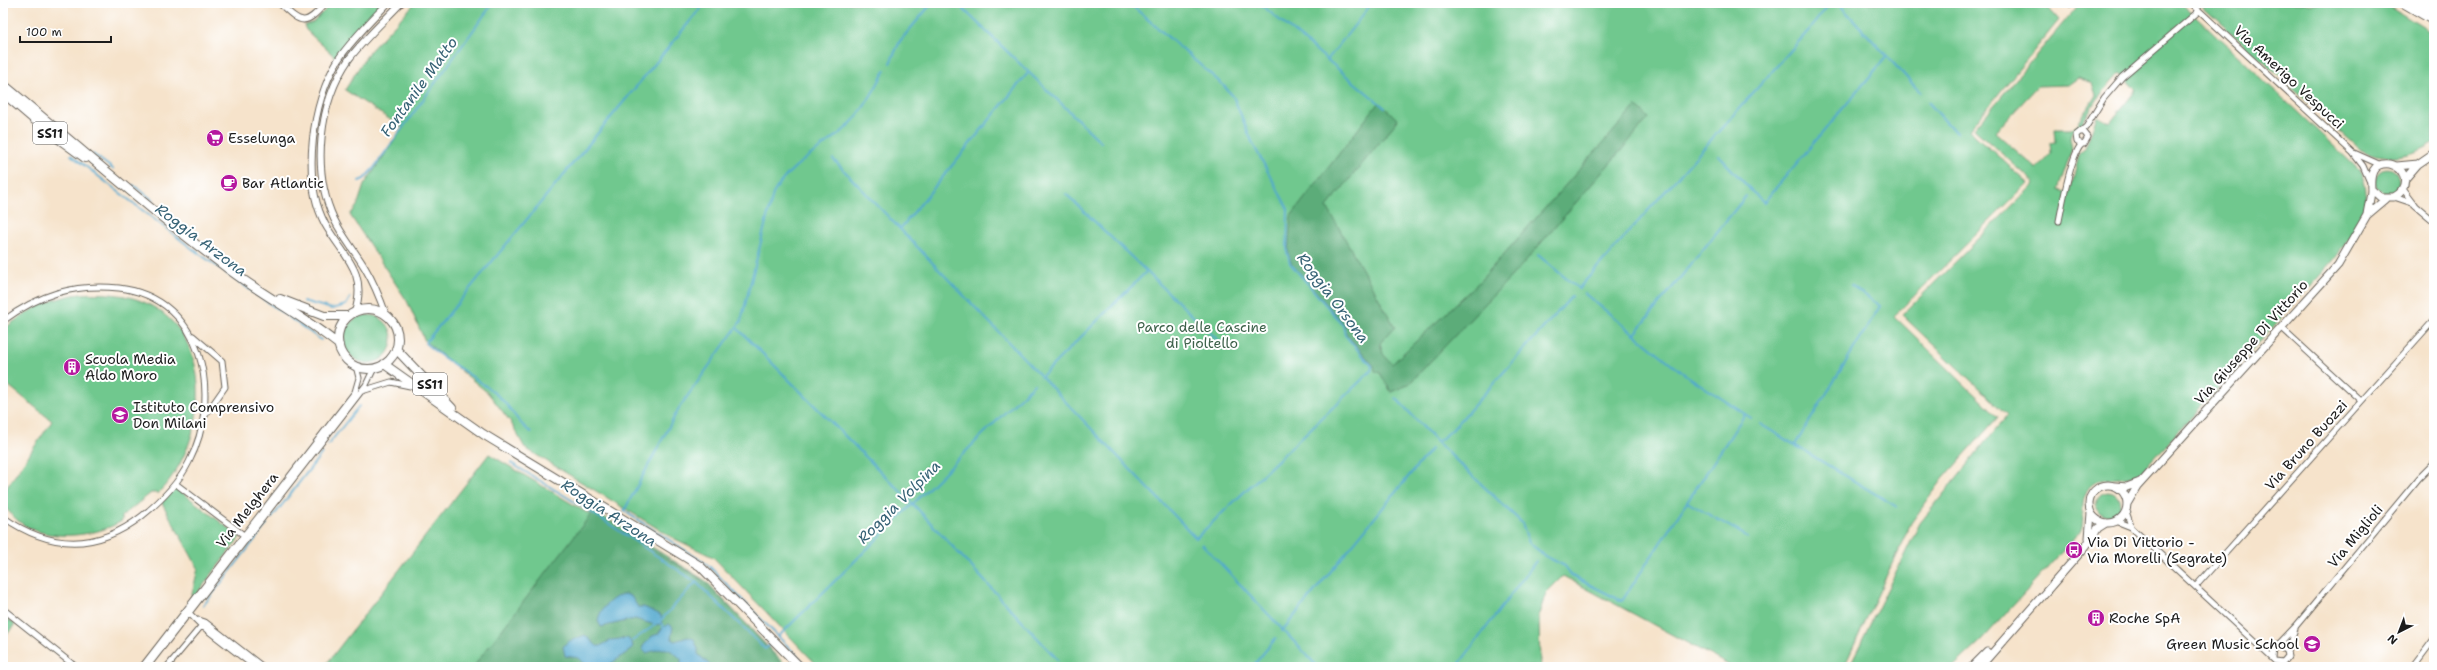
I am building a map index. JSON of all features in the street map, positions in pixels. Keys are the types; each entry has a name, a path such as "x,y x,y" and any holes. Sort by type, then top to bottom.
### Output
{"main road":[{"path":"2403,3 2434,21"},
{"path":"2417,3 2433,13"},
{"name":"SS11","path":"3,85 65,145 102,168"},
{"name":"SS11","path":"11,93 230,270 321,330 339,345 344,356 356,366"},
{"path":"2394,197 2403,188 2405,179 2418,164 2434,153"},
{"path":"2370,180 2372,172 2381,165 2387,163 2397,166 2418,164"},
{"path":"2397,166 2403,172 2405,179"},
{"name":"Via Giuseppe Di Vittorio","path":"2126,507 2132,492 2342,261 2367,215 2371,189 2370,180"},
{"path":"2371,189 2376,195 2386,199"},
{"name":"Via Giuseppe Di Vittorio","path":"2367,215 2386,199 2394,197"},
{"name":"SS11","path":"261,291 313,312 332,316 352,314 372,309 386,315"},
{"path":"339,345 340,327 352,314"},
{"path":"356,366 374,368 384,364 396,349 396,330 386,315"},
{"name":"SS11","path":"396,349 463,420"},
{"name":"SS11","path":"384,364 463,420 700,566 799,667"},
{"name":"Via Giuseppe Di Vittorio","path":"2115,486 2127,487 2145,479"},
{"path":"1980,667 2003,638 2086,546 2098,528 2106,523 2116,521 2126,507 2124,494 2115,486 2104,485 2094,491 2089,503 2092,513 2090,532 2086,546"},
{"path":"2092,513 2097,519 2106,523"},
{"path":"1972,667 2003,638"}],"street":[{"path":"279,3 297,20 303,21 311,19 326,3"},
{"path":"352,314 359,297 357,274 324,223 315,189 312,170 314,126 323,92 337,62 349,46 388,3"},
{"path":"386,315 373,282 331,213 322,171 321,146 325,118 331,97 344,67 353,54 401,3"},
{"name":"Via Amerigo Vespucci","path":"2191,3 2353,153 2363,166 2370,180"},
{"path":"2059,221 2076,152 2076,135 2087,125 2104,98 2122,77 2199,11"},
{"path":"2076,152 2082,144 2087,142 2087,125"},
{"path":"2080,132 2087,135"},
{"path":"2076,141 2082,144"},
{"name":"Via Amerigo Vespucci","path":"2353,153 2381,165"},
{"path":"2403,188 2415,205 2434,221"},
{"path":"2394,197 2415,205"},
{"path":"3,321 28,303 55,292 79,288 115,288 138,292 155,300 174,314 189,332 222,361 225,386 203,418"},
{"name":"Via Bruno Buozzi","path":"2196,586 2434,320"},
{"path":"2282,328 2361,401"},
{"path":"3,517 25,531 50,540 68,543 91,541 113,534 130,525 156,504 176,484 195,449 203,418 205,395 203,367 198,349 189,332"},
{"name":"Via Melghera","path":"147,667 355,392 359,372 356,366"},
{"name":"Via Melghera","path":"245,536 366,385 374,368"},
{"name":"Via Melghera","path":"358,394 366,389 392,382 417,388"},
{"name":"Via Miglioli","path":"2275,648 2296,626 2419,478 2434,463"},
{"path":"176,484 245,536"},
{"path":"2126,507 2126,518 2132,526 2258,643 2274,659 2277,667"},
{"path":"2116,521 2132,526"},
{"path":"3,609 78,666"},
{"path":"188,611 255,667"},
{"name":"Via Melghera","path":"142,667 188,611"},
{"path":"167,667 204,624"},
{"path":"204,624 263,667"},
{"path":"2283,667 2288,656 2287,651 2296,626"},
{"path":"2413,667 2434,639"},
{"path":"2258,643 2266,648 2281,646 2287,651"},
{"path":"2274,659 2275,648"},
{"path":"2274,659 2285,661"}],"green space":[{"path":"332,3 383,3 352,36 336,58 306,30 304,25 313,22"},
{"name":"Parco delle Cascine di Pioltello","path":"415,3 2044,3 2059,20 1969,130 2028,183 1894,316 1998,417 1943,479 1911,523 1844,667 1732,667 1563,576 1546,593 1539,614 1540,667 819,667 713,557 675,539 525,448 510,421 488,393 425,341 407,301 350,215 357,206 364,185 403,128 345,90 368,53"},
{"path":"2080,3 2182,3 2358,169 2364,181 2366,193 2365,205 2355,229 2333,261 2141,473 2126,478 2102,480 2089,487 2083,504 2083,523 2080,532 1982,640 1953,667 1849,667 1920,523 2007,415 1902,315 2035,183 1974,129","holes":["2120,73 2136,90 2110,123 2097,116 2085,148 2079,155 2070,193 2058,190 2072,149 2070,138 2072,132 2080,127 2096,100","2078,78 2092,83 2096,95 2078,124 2071,129 2055,129 2056,142 2050,143 2051,153 2037,169 1995,132 2038,86 2068,85"]},
{"path":"2198,3 2384,3 2434,34 2434,142 2416,151 2398,156 2380,156 2361,150"},
{"path":"1379,102 1398,120 1327,207 1395,327 1380,343 1383,354 1392,364 1479,282 1636,106 1649,118 1522,265 1408,385 1391,392 1380,373 1375,371 1374,366 1344,331 1345,325 1292,265 1288,253 1291,216"},
{"path":"2387,169 2392,170 2398,176 2398,186 2392,192 2387,193 2382,192 2376,186 2375,181 2376,176 2382,170"},
{"name":"Istituto Comprensivo Don Milani","path":"80,294 122,295 130,297 146,303 169,319 185,340 195,364 198,390 196,418 189,444 177,469 158,493 151,493 122,516 122,521 110,527 82,534 51,534 37,531 24,525 3,505 3,493 52,421 3,381 3,330 39,306"},
{"path":"368,315 377,317 385,322 390,330 392,339 390,348 385,356 377,361 368,363 359,361 351,356 346,348 344,339 346,330 351,322 359,317"},
{"path":"489,454 589,514 593,510 706,581 787,667 324,667"},
{"path":"175,487 240,537 190,603 198,568 161,501"},
{"path":"2108,492 2117,495 2120,504 2117,513 2108,516 2099,513 2096,504 2099,495"},
{"path":"592,513 701,579 744,621 784,667 473,667"},
{"path":"3,616 15,624 3,640"}],"water":[{"path":"625,594 631,596 638,607 644,607 661,615 662,624 655,625 635,619 601,627 598,621 604,607 616,597"},
{"path":"669,624 673,627 671,638 675,641 688,637 694,639 698,649 698,654 712,667 681,667 681,659 672,651 661,649 646,653 642,649 652,636 658,634 663,627"},
{"path":"585,635 597,646 611,640 628,638 633,645 632,649 606,667 588,667 579,658 565,656 563,647 567,642"}],"waterway":[{"name":"Fontanile Matto","path":"359,181 364,179 373,169 493,3"},
{"path":"531,432 526,429 503,400 425,343 705,3"},
{"path":"890,63 900,41 932,3"},
{"path":"957,3 1101,142"},
{"name":"Roggia Orsona","path":"1129,3 1222,84 1233,96 1253,144 1288,209 1287,252 1290,263 1343,325 1345,335 1372,366 1371,371 1196,538"},
{"path":"1259,3 1385,108"},
{"name":"Roggia Volpina","path":"1328,59 1372,3"},
{"path":"1578,289 1809,30 1830,3"},
{"path":"1838,3 1920,92"},
{"path":"1750,190 1764,202 1887,56"},
{"path":"808,667 708,565 624,511 679,408 741,321 773,194 787,174 851,123 867,102 885,71"},
{"path":"900,229 1028,73"},
{"path":"1928,102 1956,133"},
{"path":"93,154 113,169"},
{"name":"Roggia Arzona","path":"71,155 194,250 321,340"},
{"path":"1719,156 1751,190"},
{"path":"833,159 1196,538"},
{"path":"133,185 153,200"},
{"path":"1066,194 1226,348"},
{"path":"1635,334 1746,196"},
{"path":"1538,255 1579,289"},
{"path":"1041,377 1146,272"},
{"path":"1795,445 1880,306 1851,285"},
{"path":"1585,294 1683,373 1751,418"},
{"path":"1437,442 1451,431 1572,296"},
{"path":"303,301 332,309 346,305 350,298"},
{"path":"737,328 913,504 1058,660"},
{"name":"Roggia Volpina","path":"779,636 1034,384"},
{"path":"1396,398 1437,442 1522,523 1529,543 1542,553"},
{"name":"Roggia Arzona","path":"328,445 359,406"},
{"path":"1541,554 1565,566 1572,576 1622,601 1745,414"},
{"path":"1760,424 1897,507"},
{"path":"1282,631 1431,449"},
{"name":"Roggia Arzona","path":"272,518 322,453"},
{"name":"Roggia Arzona","path":"511,463 588,510 696,582"},
{"path":"1687,502 1748,537"},
{"name":"Roggia Arzona","path":"203,606 267,524"},
{"path":"1202,544 1318,667"},
{"path":"1457,667 1536,561"},
{"name":"Roggia Volpina","path":"661,620 696,582 765,649 771,644"},
{"path":"632,641 655,625"},
{"path":"1252,667 1276,638"}],"place":[{"name":"Esselunga","path":"215,138"},
{"name":"Bar Atlantic","path":"229,183"},
{"name":"Scuola Media Aldo Moro","path":"72,367"},
{"name":"Istituto Comprensivo Don Milani","path":"120,415"},
{"name":"Via Di Vittorio - Via Morelli (Segrate)","path":"2074,550"},
{"name":"Roche SpA","path":"2096,618"},
{"name":"Green Music School","path":"2312,644"}]}
